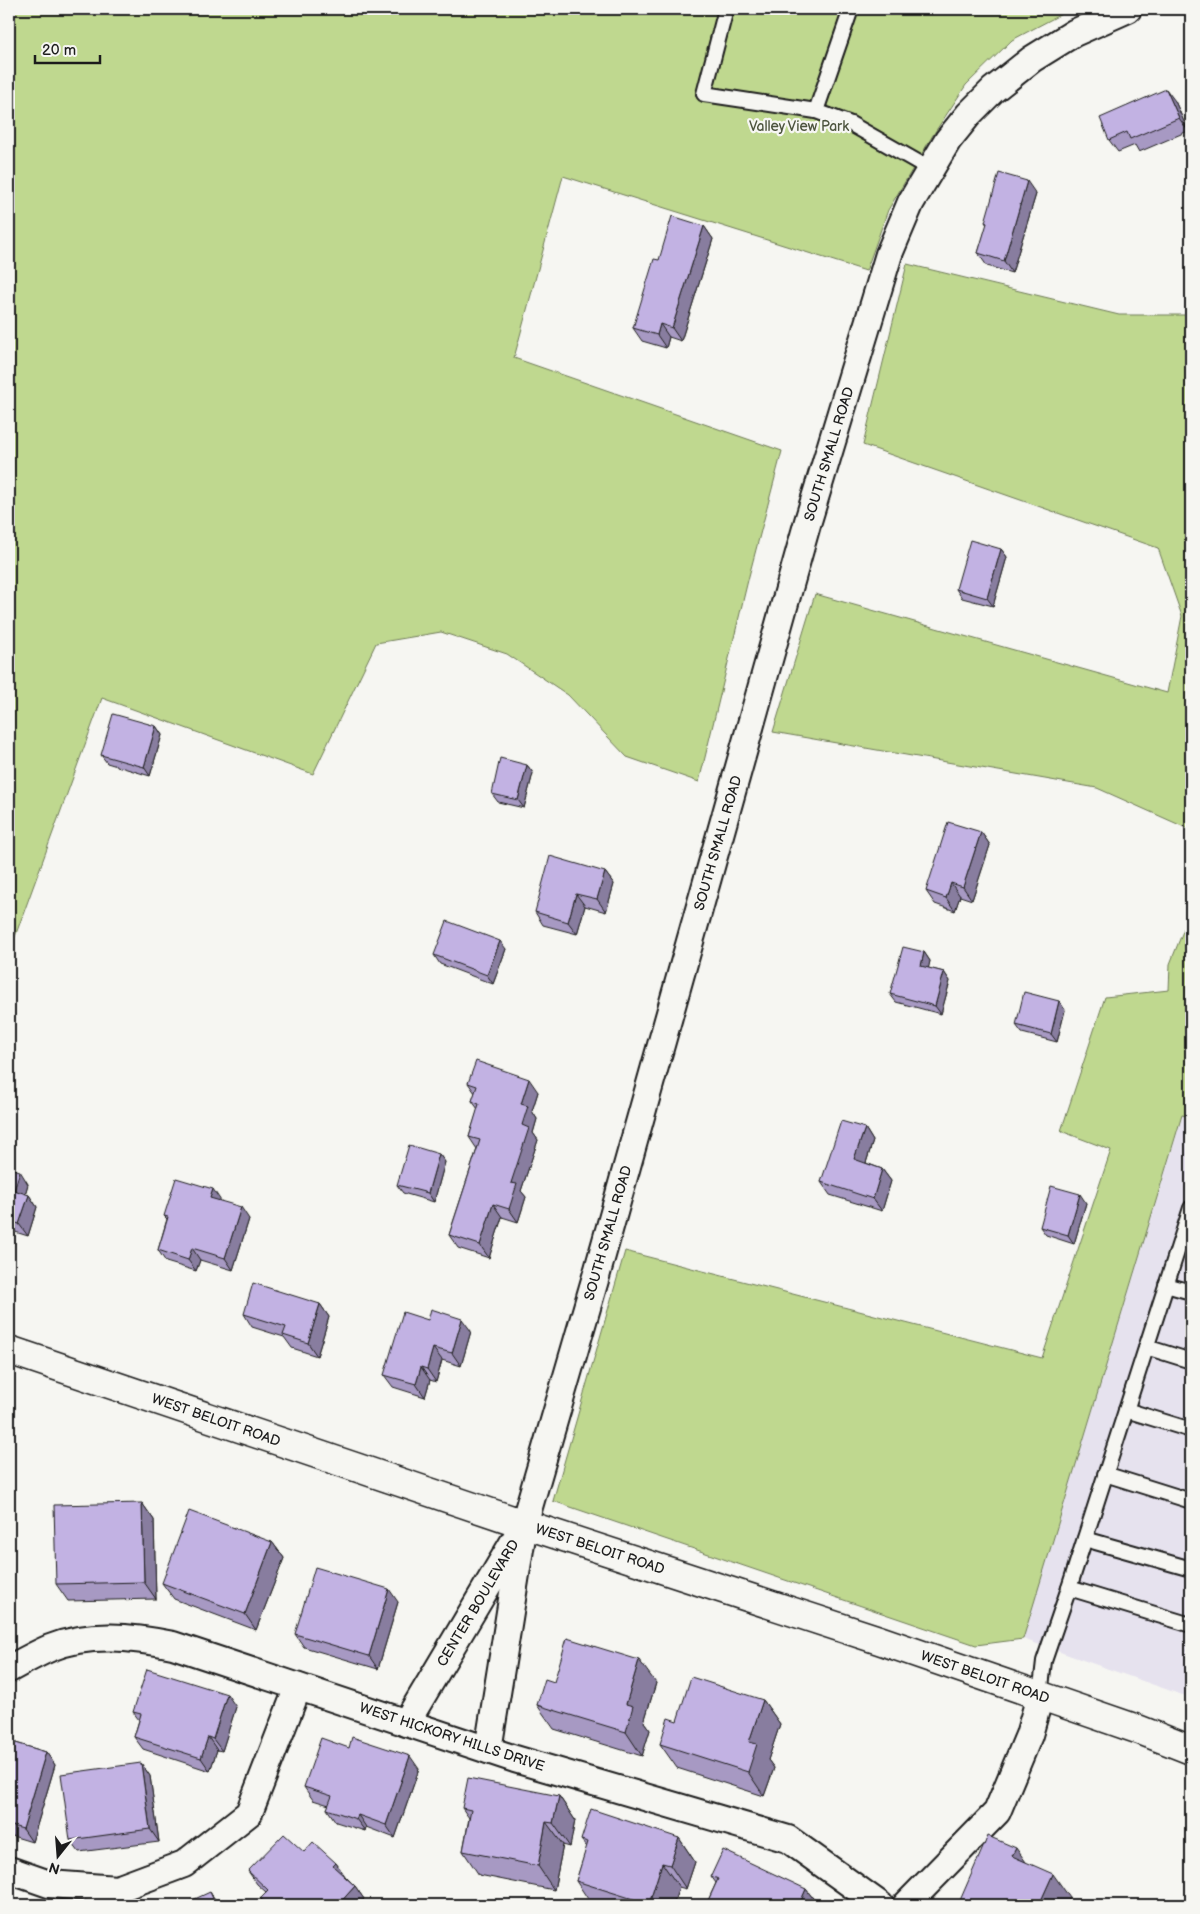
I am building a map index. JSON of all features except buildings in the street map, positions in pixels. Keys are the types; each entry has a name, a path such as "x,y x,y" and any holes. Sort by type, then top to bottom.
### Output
{"main road":[{"name":"WEST BELOIT ROAD","path":"9,1350 524,1524 879,1640 1191,1750"}],"street":[{"name":"SOUTH SMALL ROAD","path":"524,1524 600,1264 811,512 889,254 911,202 948,140 969,114 993,90 1032,59 1074,33 1128,9"},
{"name":"CENTER BOULEVARD","path":"406,1723 524,1524"},
{"name":"CENTER BOULEVARD","path":"488,1750 524,1524"},
{"name":"WEST HICKORY HILLS DRIVE","path":"9,1669 52,1648 90,1638 134,1638 173,1644 488,1750 788,1839 880,1905"},
{"path":"9,1870 49,1884 117,1889 184,1864 249,1813 298,1687"},
{"path":"906,1905 997,1812 1029,1735 1040,1696"}],"lane":[{"path":"726,9 704,94 816,111 850,124 930,170"},
{"path":"816,111 851,9"},
{"path":"1040,1696 1044,1661 1166,1284 1188,1226 1191,1208"},
{"path":"1166,1284 1191,1292"},
{"path":"1146,1347 1191,1361"},
{"path":"1126,1410 1191,1430"},
{"path":"1106,1474 1191,1500"},
{"path":"1085,1539 1191,1569"},
{"path":"1069,1588 1191,1625"}],"shaded area":[{"path":"1183,1114 1191,1117 1191,1698 1023,1639"}],"green space":[{"name":"Valley View Park","path":"9,9 1071,9 1012,40 966,85 933,135 888,210 866,271 563,176 514,358 782,451 749,576 699,782 627,757 568,695 507,654 441,632 376,643 313,774 102,698 9,953"},
{"path":"907,264 1119,315 1191,315 1191,830 1097,788 773,732 815,594 1167,693 1182,616 1158,548 863,445"},
{"path":"1191,911 1191,1117 1182,1115 1023,1639 976,1645 553,1501 625,1251 1042,1358 1111,1150 1061,1131 1105,997 1169,990 1170,964"}]}
